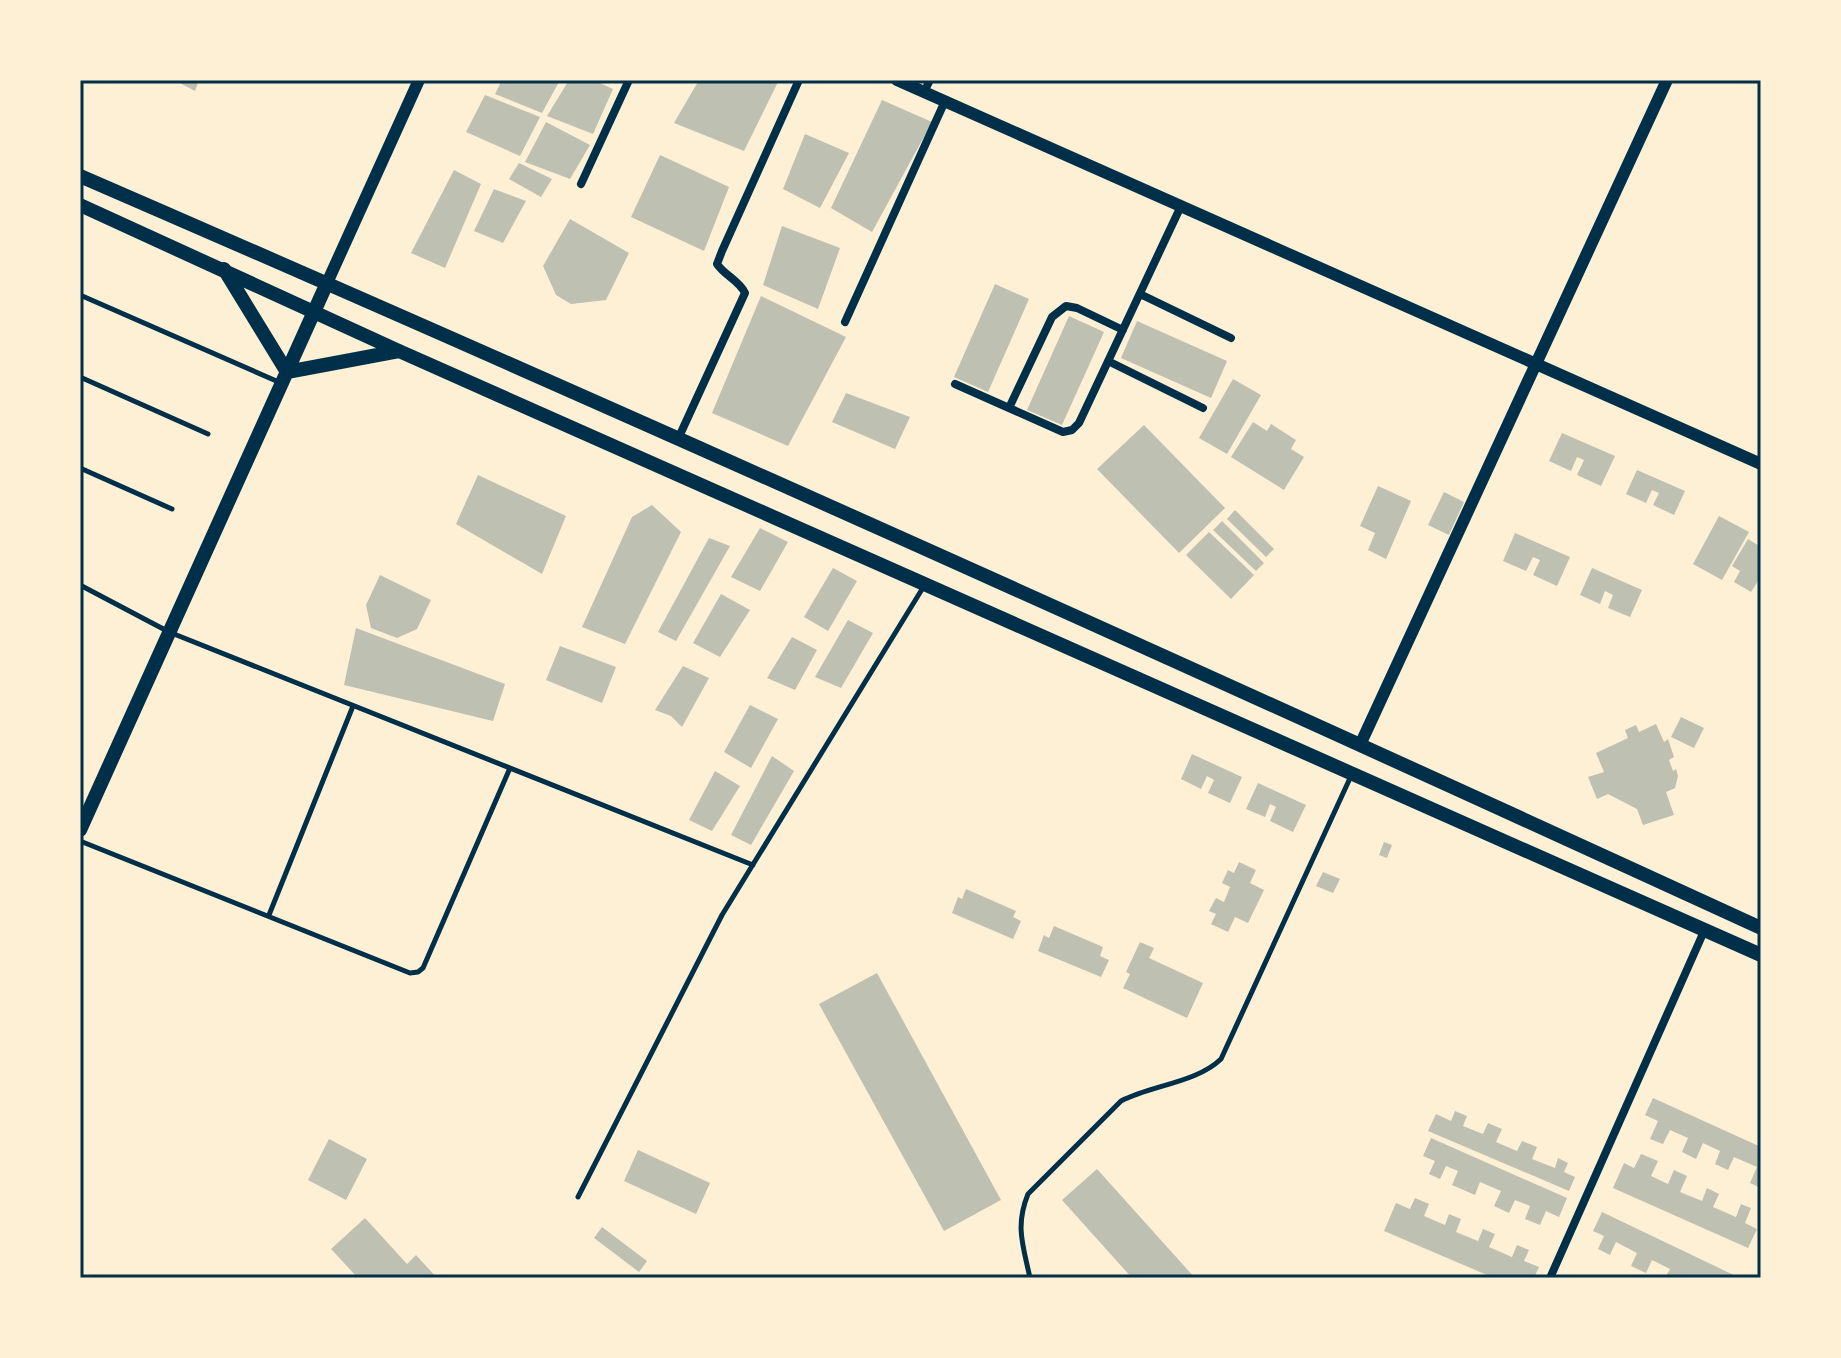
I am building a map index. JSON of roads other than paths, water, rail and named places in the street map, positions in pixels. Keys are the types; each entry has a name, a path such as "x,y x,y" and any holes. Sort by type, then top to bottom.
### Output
{"main road":[{"path":"80,176 327,283 1360,745 1761,928"},
{"path":"80,205 399,351 1761,955"},
{"path":"224,269 284,378"},
{"path":"80,830 327,283"},
{"path":"284,378 399,351"}],"street":[{"path":"327,283 419,80"},
{"path":"581,184 629,80"},
{"path":"678,440 745,293 741,284 717,264 799,80"},
{"path":"897,80 927,86 945,101 1761,464"},
{"path":"1360,745 1667,80"},
{"path":"845,322 945,101"},
{"path":"955,384 1063,432 1072,430 1079,423 1181,206"},
{"path":"1140,294 1231,338"},
{"path":"1009,408 1052,317 1066,306 1077,308 1123,330"},
{"path":"1108,361 1203,408"},
{"path":"1550,1278 1705,929"}],"lane":[{"path":"80,295 284,378"},
{"path":"80,377 208,434"},
{"path":"80,468 172,509"},
{"path":"578,1197 722,915 925,583"},
{"path":"80,585 169,632 753,865"},
{"path":"269,915 353,706"},
{"path":"80,841 410,973 418,972 423,968 510,768"},
{"path":"1030,1278 1020,1229 1021,1212 1028,1194 1121,1101 1138,1092 1210,1069 1221,1059 1353,772"}]}
